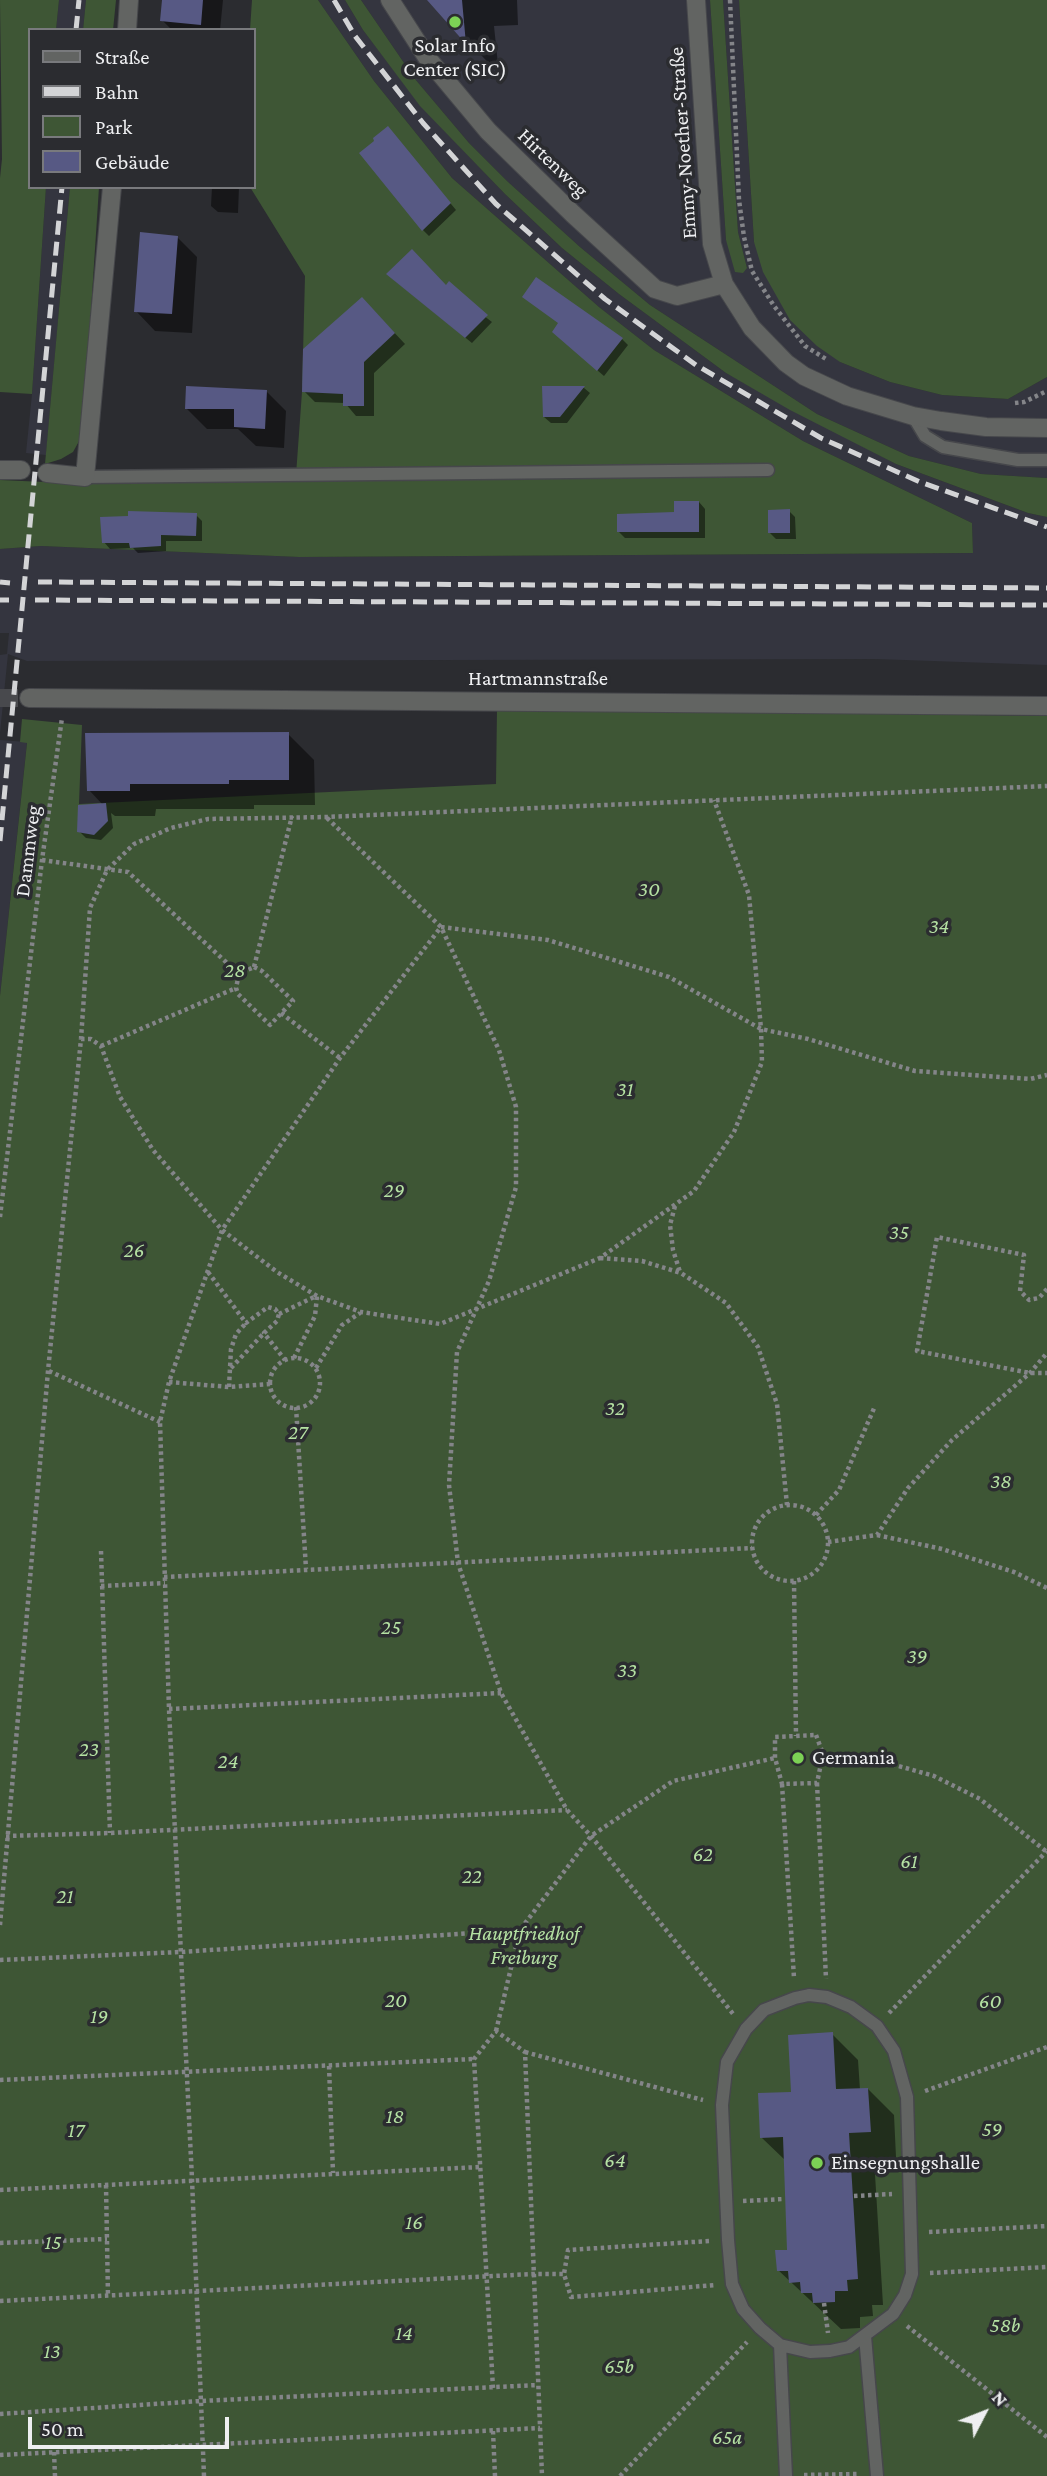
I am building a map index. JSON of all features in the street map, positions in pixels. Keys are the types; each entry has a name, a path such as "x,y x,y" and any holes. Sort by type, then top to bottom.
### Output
{"street":[{"path":"127,28 129,0"},
{"name":"Hirtenweg","path":"390,0 428,59 488,131 655,289 677,296 724,284"},
{"name":"Emmy-Noether-Straße","path":"696,0 712,244 724,284 752,328 786,363 804,376 847,396 913,416 986,427 1047,428"},
{"path":"47,473 85,477 112,189"},
{"path":"0,470 21,470"},
{"name":"Hartmannstraße","path":"29,698 1047,706"}],"lane":[{"path":"913,416 925,436 943,447 1017,460 1047,460"},
{"path":"85,477 768,470"},
{"path":"809,1995 827,1997 851,2007 877,2026 894,2051 908,2097 912,2274 905,2295 893,2314 849,2347 830,2351 810,2351 780,2345 760,2328 743,2309 732,2284 727,2239 722,2105 727,2062 746,2029 764,2010 795,1998 809,1995"},
{"path":"865,2336 876,2475"},
{"path":"780,2345 786,2476"}],"path":[{"path":"730,0 738,200 752,271 774,306 805,346 833,364"},
{"path":"1010,404 1024,402 1047,391"},
{"name":"Dammweg","path":"0,1217 41,860 65,698"},
{"path":"0,1925 48,1371 81,1039 90,908 107,870 134,844 171,828 208,819 327,817 1047,786"},
{"path":"81,1039 91,1039 101,1046 120,1097 153,1150 222,1230 277,1272 317,1296 361,1312 440,1324 600,1258 694,1191 734,1132 762,1062 761,1030 749,895 714,800"},
{"path":"254,967 292,816"},
{"path":"327,817 441,927 499,1050 516,1107 516,1187 489,1281 457,1352 449,1485 458,1563 501,1693 567,1810 591,1836 746,2029"},
{"path":"41,860 128,872 239,974"},
{"path":"441,927 548,940 668,977 761,1030 808,1039 915,1071 1030,1079 1047,1075"},
{"path":"204,2476 174,1830 159,1422 169,1382 222,1230 340,1058 441,927"},
{"path":"239,974 254,967"},
{"path":"239,974 236,988 238,994 270,1025 293,1001 262,971 254,967"},
{"path":"101,1046 236,988"},
{"path":"281,1013 340,1058"},
{"path":"675,1205 670,1225 673,1250 681,1273"},
{"path":"1047,1289 1039,1298 1028,1300 1020,1291 1024,1255 937,1237 916,1351 1030,1373 1047,1373"},
{"path":"600,1258 642,1261 681,1273 726,1303 758,1347 777,1404 787,1505"},
{"path":"207,1272 246,1323"},
{"path":"230,1369 277,1321 279,1314 317,1296"},
{"path":"294,1358 315,1316 317,1296"},
{"path":"229,1387 230,1349 236,1334 268,1307 279,1314"},
{"path":"316,1368 342,1325 361,1312"},
{"path":"264,1333 285,1360"},
{"path":"877,1535 908,1488 952,1440 1030,1373 1047,1353"},
{"path":"294,1358 306,1360 316,1368 320,1385 318,1394 305,1406 284,1405 274,1396 270,1384 277,1366 294,1358"},
{"path":"48,1371 159,1422"},
{"path":"169,1382 229,1387 270,1384"},
{"path":"816,1515 839,1490 875,1406"},
{"path":"296,1407 306,1569"},
{"path":"787,1505 802,1507 816,1515 828,1542 826,1556 818,1569 807,1577 794,1581 779,1580 766,1573 756,1562 752,1548 753,1532 760,1519 772,1509 787,1505"},
{"path":"828,1542 877,1535 942,1549 1014,1572 1047,1588"},
{"path":"101,1586 306,1569 752,1548"},
{"path":"101,1551 110,1833"},
{"path":"794,1581 796,1736"},
{"path":"169,1709 501,1693"},
{"path":"795,1998 782,1784 775,1758 775,1737 816,1735 823,1754 817,1783 827,1997"},
{"path":"823,1754 888,1763 934,1776 980,1799 1047,1851 877,2026"},
{"path":"493,2388 474,2059 496,2031 520,1930 591,1836 673,1781 775,1758"},
{"path":"782,1784 817,1783"},
{"path":"6,1836 567,1810"},
{"path":"0,1960 180,1952 520,1930"},
{"path":"496,2031 525,2052 722,2105"},
{"path":"908,2097 1047,2047"},
{"path":"525,2052 542,2476"},
{"path":"0,2080 474,2059"},
{"path":"329,2066 333,2173"},
{"path":"0,2190 481,2167"},
{"path":"106,2185 108,2297"},
{"path":"854,2196 911,2193"},
{"path":"726,2203 785,2199"},
{"path":"912,2232 1047,2226"},
{"path":"0,2243 107,2239"},
{"path":"727,2239 568,2250 564,2274 571,2297 732,2284"},
{"path":"912,2274 1047,2267"},
{"path":"0,2301 564,2274"},
{"path":"824,2303 830,2351"},
{"path":"893,2314 1047,2437"},
{"path":"620,2476 760,2328"},
{"path":"0,2414 201,2401 538,2385"},
{"path":"0,2455 540,2428"},
{"path":"493,2431 495,2476"},
{"path":"54,2452 55,2476"},
{"path":"786,2476 876,2475"}],"shaded area":[{"path":"59,0 86,0 83,28 56,28"},
{"path":"318,0 345,0 363,30 420,105 505,194 562,248 726,373 896,464 1028,513 1047,517 1047,665 876,659 27,661 8,654 0,733 0,655 7,654 9,633 0,633 0,549 41,546 299,557 973,553 972,523 803,441 654,350 599,307 452,178 374,81"},
{"path":"361,0 710,0 726,240 747,268 738,232 723,0 739,0 754,242 840,362 890,382 942,395 1008,399 1047,377 1047,478 981,474 909,456 817,414 650,305 580,247 469,143 415,79"},
{"path":"46,189 70,189 46,455 26,453"},
{"path":"0,740 27,742 0,996"}],"green space":[{"path":"0,0 59,0 56,28 28,28 28,189 46,189 32,394 0,392"},
{"path":"86,0 116,0 113,28 83,28"},
{"path":"252,0 318,0 374,81 452,178 599,307 654,350 803,441 972,523 973,553 299,557 41,546 0,549 0,480 44,482 296,475 302,392 305,276 251,189 256,189 256,28 250,28"},
{"path":"345,0 361,0 415,79 469,143 507,181 650,305 817,414 909,456 981,474 1047,478 1047,517 1028,513 896,464 790,410 726,373 562,248 505,194 420,106 363,30"},
{"path":"710,0 723,0 738,232 747,268 743,273 735,272 726,240"},
{"path":"739,0 1047,0 1047,377 1008,399 942,395 890,382 840,362 817,346 790,320 763,272 754,242"},
{"path":"70,189 99,189 83,434 73,452 45,464"},
{"name":"Hauptfriedhof Freiburg","path":"497,709 1047,716 1047,2476 0,2476 0,996 27,743 20,742 22,719 82,725 79,804 496,784"}],"building":[{"path":"162,0 203,0 201,25 160,21"},
{"name":"Solar Info Center (SIC)","path":"427,0 462,0 466,44"},
{"path":"388,126 451,203 422,231 359,153"},
{"path":"140,232 178,236 172,314 134,312"},
{"path":"412,249 446,285 449,281 488,315 465,338 386,274"},
{"path":"536,277 623,338 597,371 552,332 558,323 522,297"},
{"path":"362,297 395,333 364,362 364,406 343,406 343,394 302,392 303,349"},
{"path":"186,386 267,390 265,429 234,427 234,409 185,409"},
{"path":"542,386 585,386 560,417 543,417"},
{"path":"674,501 699,501 699,532 617,532 617,514 674,512"},
{"path":"790,509 790,533 768,533 768,510"},
{"path":"128,511 197,513 196,536 161,535 161,546 130,548 129,543 102,543 100,517 128,516"},
{"path":"289,732 289,780 229,780 229,784 130,784 130,791 87,791 85,733"},
{"path":"106,803 108,821 94,835 77,832 78,805"},
{"name":"Einsegnungshalle","path":"833,2032 836,2089 868,2088 871,2132 849,2133 858,2279 847,2280 848,2291 835,2291 835,2302 813,2303 812,2293 801,2293 800,2282 789,2283 788,2271 777,2271 775,2250 787,2250 783,2137 760,2138 758,2093 791,2092 788,2035"}],"tunnel":[{"path":"0,698 29,698"}],"railway":[{"path":"76,28 79,0"},
{"path":"334,0 355,36 423,123 496,204 605,299 696,365 821,438 920,482 1047,527"},
{"path":"0,841 62,189"},
{"path":"0,582 10,583"},
{"path":"38,582 1047,588"},
{"path":"0,600 9,600"},
{"path":"35,600 1047,605"}],"place":[{"name":"Solar Info Center (SIC)","path":"455,22"},
{"name":"Germania","path":"798,1758"},
{"name":"Einsegnungshalle","path":"817,2163"}],"park label":[{"name":"30","path":"649,890"},
{"name":"34","path":"939,927"},
{"name":"28","path":"235,971"},
{"name":"31","path":"625,1090"},
{"name":"29","path":"394,1191"},
{"name":"35","path":"899,1233"},
{"name":"26","path":"134,1251"},
{"name":"32","path":"615,1409"},
{"name":"27","path":"298,1433"},
{"name":"38","path":"1001,1482"},
{"name":"25","path":"391,1628"},
{"name":"39","path":"917,1657"},
{"name":"33","path":"627,1671"},
{"name":"23","path":"89,1750"},
{"name":"24","path":"228,1762"},
{"name":"62","path":"703,1855"},
{"name":"61","path":"909,1862"},
{"name":"22","path":"472,1877"},
{"name":"21","path":"65,1897"},
{"name":"20","path":"396,2001"},
{"name":"60","path":"990,2002"},
{"name":"19","path":"99,2017"},
{"name":"18","path":"395,2117"},
{"name":"59","path":"992,2130"},
{"name":"17","path":"76,2131"},
{"name":"64","path":"615,2161"},
{"name":"16","path":"414,2223"},
{"name":"15","path":"53,2243"},
{"name":"58b","path":"1005,2326"},
{"name":"14","path":"404,2334"},
{"name":"13","path":"52,2352"},
{"name":"65b","path":"619,2367"},
{"name":"65a","path":"727,2438"}]}
